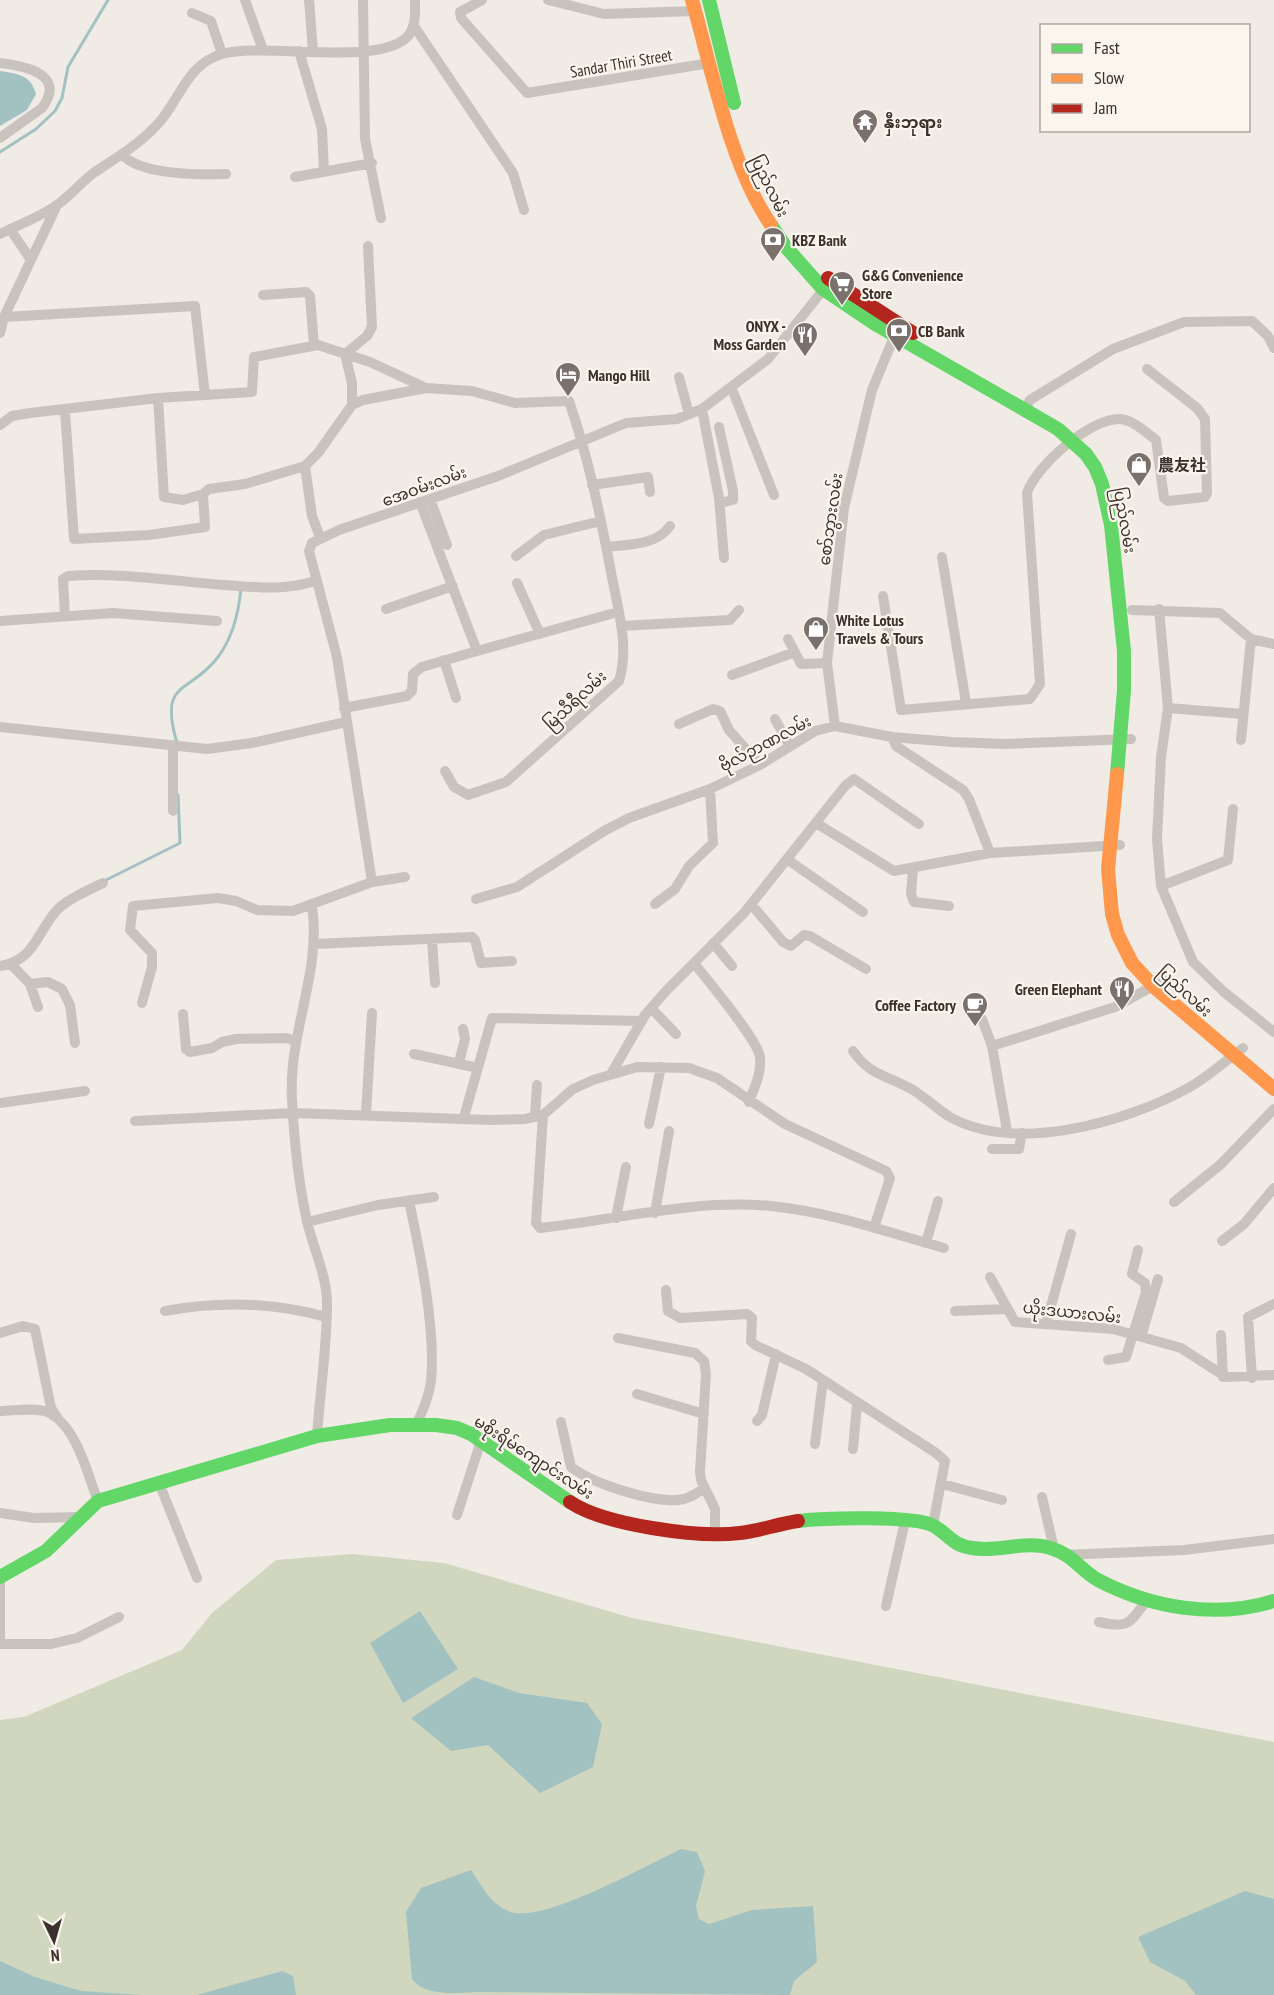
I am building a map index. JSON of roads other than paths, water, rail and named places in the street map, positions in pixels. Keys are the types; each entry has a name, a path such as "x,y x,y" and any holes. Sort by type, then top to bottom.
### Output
{"main road":[{"name":"ပြည်လမ်း","path":"709,0 747,148 771,206 827,285"},
{"name":"ပြည်လမ်း","path":"694,5 736,152 761,211 785,246 827,285 897,329 927,342 1028,405 1064,419 1095,467 1102,484 1112,525 1124,651 1125,739 1115,846 1120,893 1129,931 1159,983 1238,1051 1274,1089"},
{"name":"ပြည်လမ်း","path":"1077,438 1095,447 1113,481 1123,523 1132,610 1135,691 1125,739"},
{"name":"ပြည်လမ်း","path":"1238,1051 1274,1074"},
{"name":"မစိုးရိမ်ကျောင်းလမ်း","path":"0,1577 46,1551 98,1501 317,1436 390,1425 457,1428 481,1441 585,1511 652,1527 715,1532 751,1532 795,1521 847,1517 933,1525"},
{"path":"933,1525 945,1539 958,1547 972,1550 1018,1545 1058,1552 1097,1580 1147,1600 1214,1610 1263,1606 1274,1601"}],"street":[{"path":"245,0 263,50"},
{"path":"309,0 313,51"},
{"path":"363,0 365,139 372,163 381,218"},
{"path":"31,260 5,231 57,205 93,173 123,155 158,125 187,80 202,64 222,54 263,50 364,51 393,44 408,36 414,26 415,0"},
{"name":"Sandar Thiri Street","path":"482,0 464,7 460,12 460,18 523,91 538,92 710,63"},
{"path":"548,0 604,14 694,5"},
{"path":"192,13 211,21 222,54"},
{"path":"414,26 513,173 524,210"},
{"path":"299,51 321,129 324,172"},
{"path":"0,63 44,75 49,89 42,108 0,138"},
{"path":"123,155 136,164 164,171 226,174"},
{"path":"295,177 372,163"},
{"path":"0,333 4,317 57,205"},
{"path":"345,354 367,336 372,327 368,246"},
{"name":"အေဝမ်းလမ်း","path":"320,537 498,476 626,423 677,419 702,409 732,389 768,359 827,285"},
{"path":"263,295 306,292 310,296 314,346"},
{"path":"4,317 195,306 205,395"},
{"path":"1028,405 1113,349 1184,322 1252,321 1268,336 1274,348"},
{"name":"စော်ဘွားလမ်း","path":"835,726 827,663 848,486 872,390 897,329"},
{"path":"0,425 12,416 158,398 252,392 254,357 314,346 396,372 426,388"},
{"path":"345,354 352,383 352,405"},
{"path":"883,596 900,710 1030,699 1040,684 1027,493 1032,480 1047,462 1077,438 1110,420 1123,419 1141,428 1156,440 1164,498 1168,501 1205,497 1205,419 1197,408 1147,369"},
{"path":"679,377 689,414"},
{"path":"158,398 164,497 183,500 203,494 209,489 245,484 304,466 318,453 352,405 363,400 426,388"},
{"name":"မြသီရီလမ်း","path":"426,388 472,391 515,403 568,400 583,441 601,521 621,626 624,666 619,681 523,770 506,782 468,795 454,787 445,771"},
{"path":"732,389 774,495"},
{"path":"702,409 720,503 724,558"},
{"path":"65,411 74,539 149,535 206,527 203,494"},
{"path":"719,427 733,491 733,500 720,503"},
{"path":"304,466 312,516 320,537 312,543 309,551 315,581 337,657 372,882"},
{"path":"592,485 648,477 650,492"},
{"path":"425,500 447,545"},
{"path":"425,500 477,651"},
{"path":"516,556 544,535 601,521"},
{"path":"606,547 650,542 664,536 670,526"},
{"path":"942,556 966,703"},
{"path":"65,616 63,579 68,576 126,576 260,588 284,588 315,581"},
{"path":"517,582 540,634"},
{"path":"386,609 453,586"},
{"path":"1132,610 1159,609 1220,613 1251,639 1274,644"},
{"path":"1159,609 1168,708 1161,757 1157,839 1161,886 1193,962 1224,992 1274,1032"},
{"path":"621,626 730,620 739,610"},
{"path":"344,708 407,696 412,691 413,674 422,667 618,612"},
{"path":"0,621 113,613 217,621"},
{"path":"788,639 801,664 827,663"},
{"path":"1241,740 1251,639"},
{"path":"732,675 795,652"},
{"path":"444,660 456,698"},
{"path":"1168,708 1243,714"},
{"path":"679,724 713,709 720,711 729,730 760,765"},
{"path":"776,719 789,745"},
{"path":"0,728 177,748 231,747 346,722"},
{"name":"ဗိုလ်ဉာဏလမ်း","path":"476,899 517,887 604,831 629,818 710,789 760,765 815,731 835,726 892,736 1006,744 1125,739"},
{"path":"892,736 896,746 963,790 969,799 990,853"},
{"path":"173,811 177,748"},
{"path":"610,1074 651,1008 751,904 845,786 854,779 919,824"},
{"path":"655,904 675,889 689,866 713,843 710,789"},
{"path":"1161,886 1228,860 1233,809"},
{"path":"816,823 894,872 990,853 1115,846"},
{"path":"788,860 864,912"},
{"path":"913,869 911,894 914,902 949,906"},
{"path":"142,1003 152,967 152,953 130,930 133,906 218,898 273,912 312,906 372,882 405,877"},
{"path":"5,965 20,960 34,947 58,909 103,883"},
{"path":"751,904 783,942 791,946 804,935 810,936 866,969"},
{"path":"312,906 314,944 311,975 296,1041 292,1082 299,1178 307,1222 324,1277 327,1304 317,1436"},
{"path":"314,944 472,937 475,940 481,963 512,961"},
{"path":"432,940 435,983"},
{"path":"713,944 732,966"},
{"path":"694,963 749,1036 760,1055 759,1075 749,1102"},
{"path":"5,965 30,984 38,1007"},
{"path":"30,984 48,982 62,989 70,1005 75,1043"},
{"path":"992,1046 1114,1007 1159,983"},
{"path":"651,1008 676,1034"},
{"path":"366,1114 372,1013"},
{"path":"183,1014 186,1048 190,1052 212,1048 222,1042 236,1039 286,1038 296,1041"},
{"path":"464,1117 492,1018 498,1016 642,1021"},
{"path":"982,1019 992,1046 1007,1131"},
{"path":"459,1062 465,1039 463,1029"},
{"path":"853,1051 864,1067 914,1090 951,1117 984,1129 1032,1134 1124,1116 1158,1104 1191,1087 1238,1051"},
{"path":"414,1054 459,1062 478,1068"},
{"path":"135,1121 293,1113 464,1117 490,1120 539,1115 573,1089 610,1074 637,1067 689,1068 717,1078 749,1102 785,1124 886,1170 890,1178 874,1228"},
{"path":"649,1124 661,1067"},
{"path":"537,1085 538,1227 707,1206 770,1206 810,1211 944,1248"},
{"path":"0,1103 85,1091"},
{"path":"1174,1202 1220,1165 1274,1108"},
{"path":"655,1213 669,1131"},
{"path":"992,1149 1019,1149 1022,1133"},
{"path":"616,1218 626,1167"},
{"path":"1222,1241 1244,1224 1274,1188"},
{"path":"307,1222 378,1205 434,1197"},
{"path":"410,1201 430,1337 431,1380 425,1407 416,1425"},
{"path":"926,1243 938,1201"},
{"path":"1047,1324 1071,1234"},
{"path":"1138,1250 1132,1274 1145,1283 1146,1292 1138,1336"},
{"name":"ယိုးဒယားလမ်း","path":"990,1278 1015,1322 1113,1329 1181,1348 1223,1377"},
{"path":"1108,1360 1125,1359 1138,1336 1158,1279"},
{"path":"666,1290 668,1311 680,1318 747,1314 752,1318 751,1341 823,1380 936,1453 945,1461 933,1525"},
{"path":"165,1311 226,1303 296,1309 326,1317"},
{"path":"1252,1378 1248,1317 1274,1304"},
{"path":"955,1311 1006,1309"},
{"path":"0,1332 23,1326 35,1329 51,1408 71,1435 98,1501"},
{"path":"1221,1335 1223,1377 1252,1378 1274,1375"},
{"path":"618,1338 698,1354 704,1361 706,1374 700,1472 715,1509 715,1532"},
{"path":"757,1420 762,1415 776,1354"},
{"path":"815,1444 823,1380"},
{"path":"638,1394 704,1414"},
{"path":"853,1449 857,1404"},
{"path":"0,1411 47,1412 61,1422"},
{"path":"561,1422 571,1467 614,1490 674,1500 685,1499 705,1488"},
{"path":"457,1515 481,1441"},
{"path":"159,1483 197,1578"},
{"path":"942,1484 1002,1500"},
{"path":"1042,1497 1058,1552 1184,1550 1274,1539"},
{"path":"0,1513 34,1518 80,1517"},
{"path":"886,1606 905,1521"},
{"path":"0,1577 0,1644 51,1644 77,1638 119,1617"},
{"path":"1099,1622 1121,1627 1127,1625 1147,1600"}],"water":[{"path":"0,71 27,79 36,94 27,110 0,126"},
{"path":"420,1611 458,1669 403,1703 370,1643"},
{"path":"474,1677 519,1693 587,1703 602,1724 593,1767 540,1793 488,1745 451,1751 411,1718"},
{"path":"681,1849 697,1852 705,1871 696,1906 699,1919 709,1924 752,1910 813,1906 817,1962 794,1981 790,1995 448,1993 423,1988 412,1979 406,1912 421,1888 471,1870 489,1896 500,1907 515,1913 531,1913 598,1890"},
{"path":"1245,1891 1274,1899 1274,1995 1196,1995 1185,1981 1150,1962 1138,1937"},
{"path":"0,1961 35,1977 81,1991 143,1995 0,1995"},
{"path":"282,1971 293,1976 296,1995 197,1995"}],"waterway":[{"path":"0,152 36,129 55,111 62,98 68,67 108,0"},
{"path":"177,743 171,707 174,697 207,669 228,641 239,606 241,587"},
{"path":"106,880 180,843 178,795"}],"place":[{"name":"နှီးဘုရား","path":"865,145"},
{"name":"KBZ Bank","path":"773,263"},
{"name":"G&G Convenience Store","path":"842,307"},
{"name":"CB Bank","path":"899,354"},
{"name":"ONYX - Moss Garden","path":"805,358"},
{"name":"Mango Hill","path":"568,398"},
{"name":"農友社","path":"1139,488"},
{"name":"White Lotus Travels & Tours","path":"816,652"},
{"name":"Green Elephant","path":"1122,1012"},
{"name":"Coffee Factory","path":"975,1028"}]}
